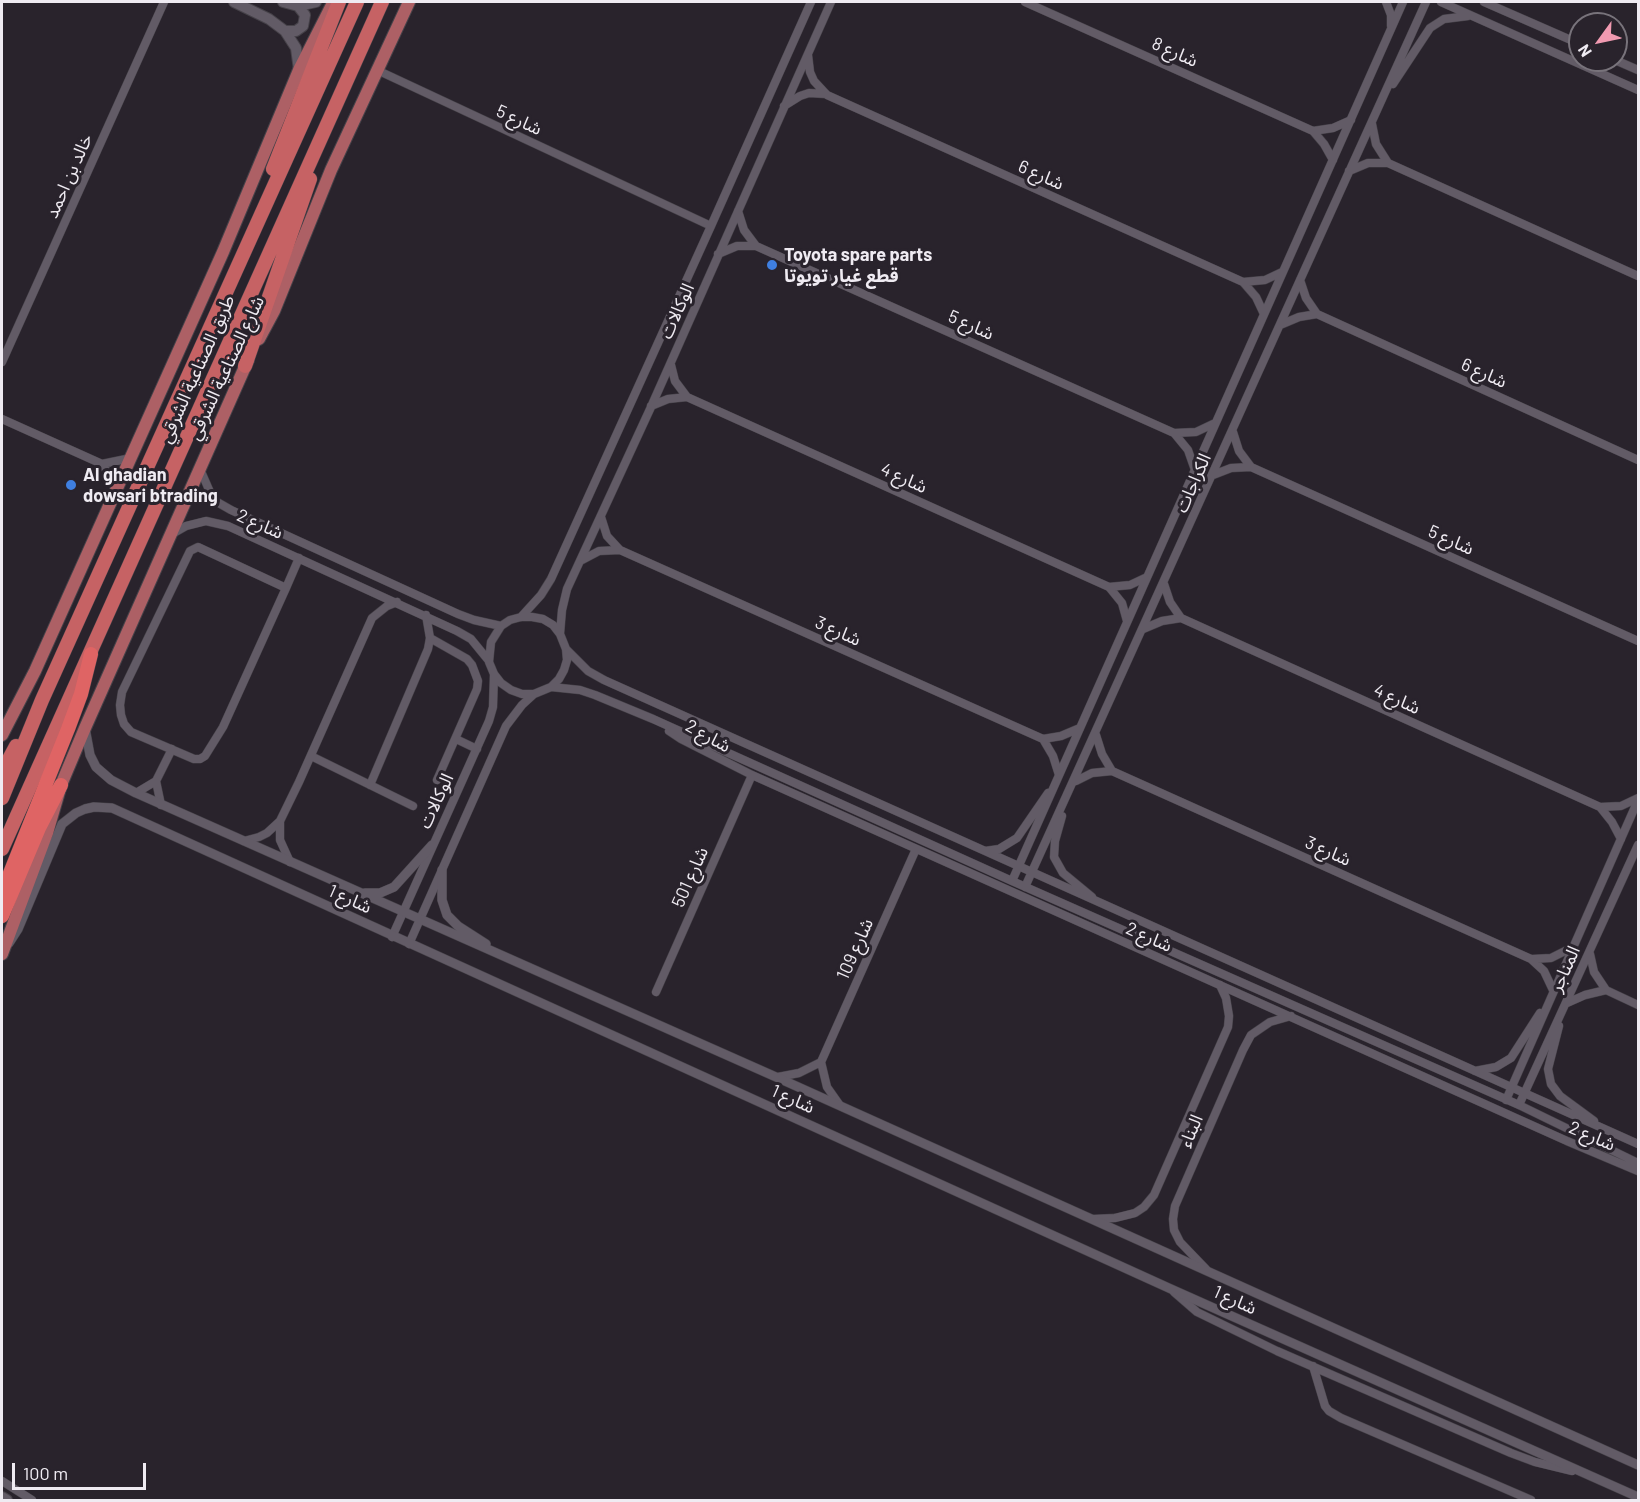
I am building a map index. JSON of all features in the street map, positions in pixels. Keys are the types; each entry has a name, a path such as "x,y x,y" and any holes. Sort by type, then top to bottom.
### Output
{"highway":[{"path":"256,226 279,150 339,2"},
{"name":"طريق الصناعية الشرقي","path":"2,798 42,700 357,2"},
{"name":"طريق الصناعية الشرقي","path":"2,849 382,2"},
{"path":"245,366 303,201 319,145"},
{"path":"2,893 68,729 81,694 91,654"},
{"path":"2,772 42,700"},
{"path":"2,916 39,828 61,785"}],"main road":[{"path":"234,2 269,19 285,31 296,48 299,70"},
{"path":"283,2 298,6 316,2"},
{"path":"2,735 35,671 116,493 223,252 299,70 334,2"},
{"name":"شارع الصناعية الشرقي","path":"2,951 47,833 61,785 85,728 245,366 274,311 331,170 410,2"},
{"path":"285,31 296,31 303,26 304,15 298,6"},
{"path":"2,1497 7,1500"}],"street":[{"name":"خالد بن احمد","path":"2,362 164,2"},
{"name":"الوكالات","path":"521,617 541,595 550,579 811,2"},
{"name":"الوكالات","path":"560,634 562,609 567,589 651,407 831,2"},
{"name":"شارع 8","path":"1025,2 1313,131"},
{"path":"1386,2 1391,15 1391,29"},
{"name":"الكراجات","path":"1012,881 1403,2"},
{"name":"الكراجات","path":"1025,887 1096,735 1426,2"},
{"path":"1441,2 1638,90"},
{"path":"1484,2 1568,39"},
{"path":"1496,2 1506,11"},
{"name":"الكراجات","path":"1386,92 1401,75 1431,28 1444,19 1470,15"},
{"path":"808,53 810,72 814,81 827,95"},
{"name":"شارع 5","path":"379,71 711,226"},
{"name":"شارع 6","path":"783,107 800,96 818,93 827,95 1244,282"},
{"path":"1313,131 1333,128 1351,120"},
{"path":"1372,122 1376,144 1388,163"},
{"path":"1313,131 1333,160"},
{"path":"1349,171 1368,164 1388,163 1638,276"},
{"path":"738,211 744,230 756,246"},
{"path":"718,254 737,246 756,246"},
{"name":"شارع 5","path":"756,246 1174,433"},
{"path":"1244,282 1264,280 1283,271"},
{"path":"1280,325 1299,317 1317,314 1306,298 1300,280"},
{"path":"1244,282 1256,297 1264,314"},
{"name":"شارع 6","path":"1317,314 1638,460"},
{"path":"671,362 675,381 687,397"},
{"path":"651,407 668,399 687,397"},
{"name":"شارع 4","path":"687,397 1109,587"},
{"path":"2,419 102,464 111,477 116,493"},
{"path":"1174,433 1196,432 1216,423"},
{"path":"1233,431 1239,450 1251,467"},
{"path":"1174,433 1188,450 1195,470"},
{"path":"102,464 130,458"},
{"name":"شارع 5","path":"1251,467 1638,641"},
{"path":"1213,475 1231,468 1251,467"},
{"name":"شارع 2","path":"200,469 213,497 231,510 458,614 501,626"},
{"path":"600,517 607,536 620,550"},
{"name":"شارع 2","path":"172,534 195,523 216,522 426,615 471,639 489,662"},
{"path":"286,588 198,547 190,551 122,692 120,705 124,724 131,732 197,759 207,754 223,727 286,588 299,558"},
{"path":"580,561 599,551 620,550"},
{"name":"شارع 3","path":"620,550 1043,739"},
{"path":"1109,587 1130,585 1148,576"},
{"path":"1143,629 1162,621 1181,618 1170,602 1164,584"},
{"path":"1109,587 1122,603 1127,623"},
{"path":"242,841 262,835 280,821 372,618 387,606 397,602"},
{"path":"370,785 428,649 430,638 426,615"},
{"path":"532,616 553,626 560,634 566,649 567,660 559,680 551,687 534,694 522,694 501,683 489,662 491,642 501,626 521,617 532,616"},
{"name":"شارع 4","path":"1181,618 1600,807"},
{"path":"430,638 467,658 476,672 478,681 477,689 437,780"},
{"name":"شارع 2","path":"566,649 588,671 604,680 1638,1144"},
{"name":"الوكالات","path":"392,937 477,749 493,707 494,674"},
{"name":"شارع 2","path":"551,687 580,690 653,719 1025,887 1519,1105 1638,1163"},
{"name":"الوكالات","path":"409,944 506,726 534,694"},
{"name":"شارع 2","path":"653,719 681,739 752,775 1638,1172"},
{"name":"شارع 1","path":"85,728 90,755 96,767 111,780 161,805 776,1077 1638,1465"},
{"path":"1059,775 1053,756 1043,739 1061,736 1080,728"},
{"path":"1074,782 1092,773 1112,771 1102,754 1096,735"},
{"path":"456,739 477,749"},
{"path":"136,793 156,781 172,749"},
{"path":"311,756 413,806"},
{"name":"شارع 3","path":"1112,771 1531,959 1544,971 1553,990"},
{"name":"شارع 501","path":"656,992 752,775"},
{"path":"156,781 161,805"},
{"name":"الكراجات","path":"984,851 999,849 1017,838 1053,788"},
{"path":"1600,807 1621,806 1638,799"},
{"name":"المناجر","path":"1506,1100 1638,799"},
{"name":"شارع 2","path":"1063,806 1055,841 1054,858 1062,873 1098,902"},
{"name":"شارع 1","path":"2,951 18,929 62,825 76,813 94,807 112,808 1171,1289 1638,1497"},
{"path":"1600,807 1612,822 1621,839"},
{"path":"280,821 281,846 290,862"},
{"path":"356,892 380,893 390,890 405,877 432,845"},
{"name":"شارع 109","path":"821,1062 916,849"},
{"name":"المناجر","path":"1519,1105 1637,849"},
{"path":"442,870 442,900 447,915 458,926 514,961"},
{"path":"1531,959 1551,958 1572,947"},
{"path":"1589,952 1594,972 1606,990 1638,1005"},
{"name":"البناء","path":"1090,1219 1125,1217 1144,1207 1154,1195 1228,1027 1226,998 1220,986"},
{"path":"1567,1003 1606,990"},
{"name":"المناجر","path":"1475,1071 1496,1068 1511,1058 1548,1002"},
{"name":"البناء","path":"1211,1274 1180,1242 1174,1230 1175,1206 1251,1035 1270,1022 1291,1016"},
{"name":"شارع 2","path":"1560,1018 1557,1040 1548,1069 1551,1084 1560,1096 1602,1128"},
{"path":"776,1077 800,1073 821,1062 827,1087 843,1108"},
{"path":"1171,1289 1197,1312 1313,1366 1511,1453 1535,1462 1586,1474"},
{"path":"1313,1366 1329,1411 1531,1500"},
{"path":"2,1481 32,1500"}],"place":[{"name":"Toyota spare parts قطع غيار تويوتا","path":"772,265"},
{"name":"Al ghadian dowsari btrading","path":"71,485"}]}
